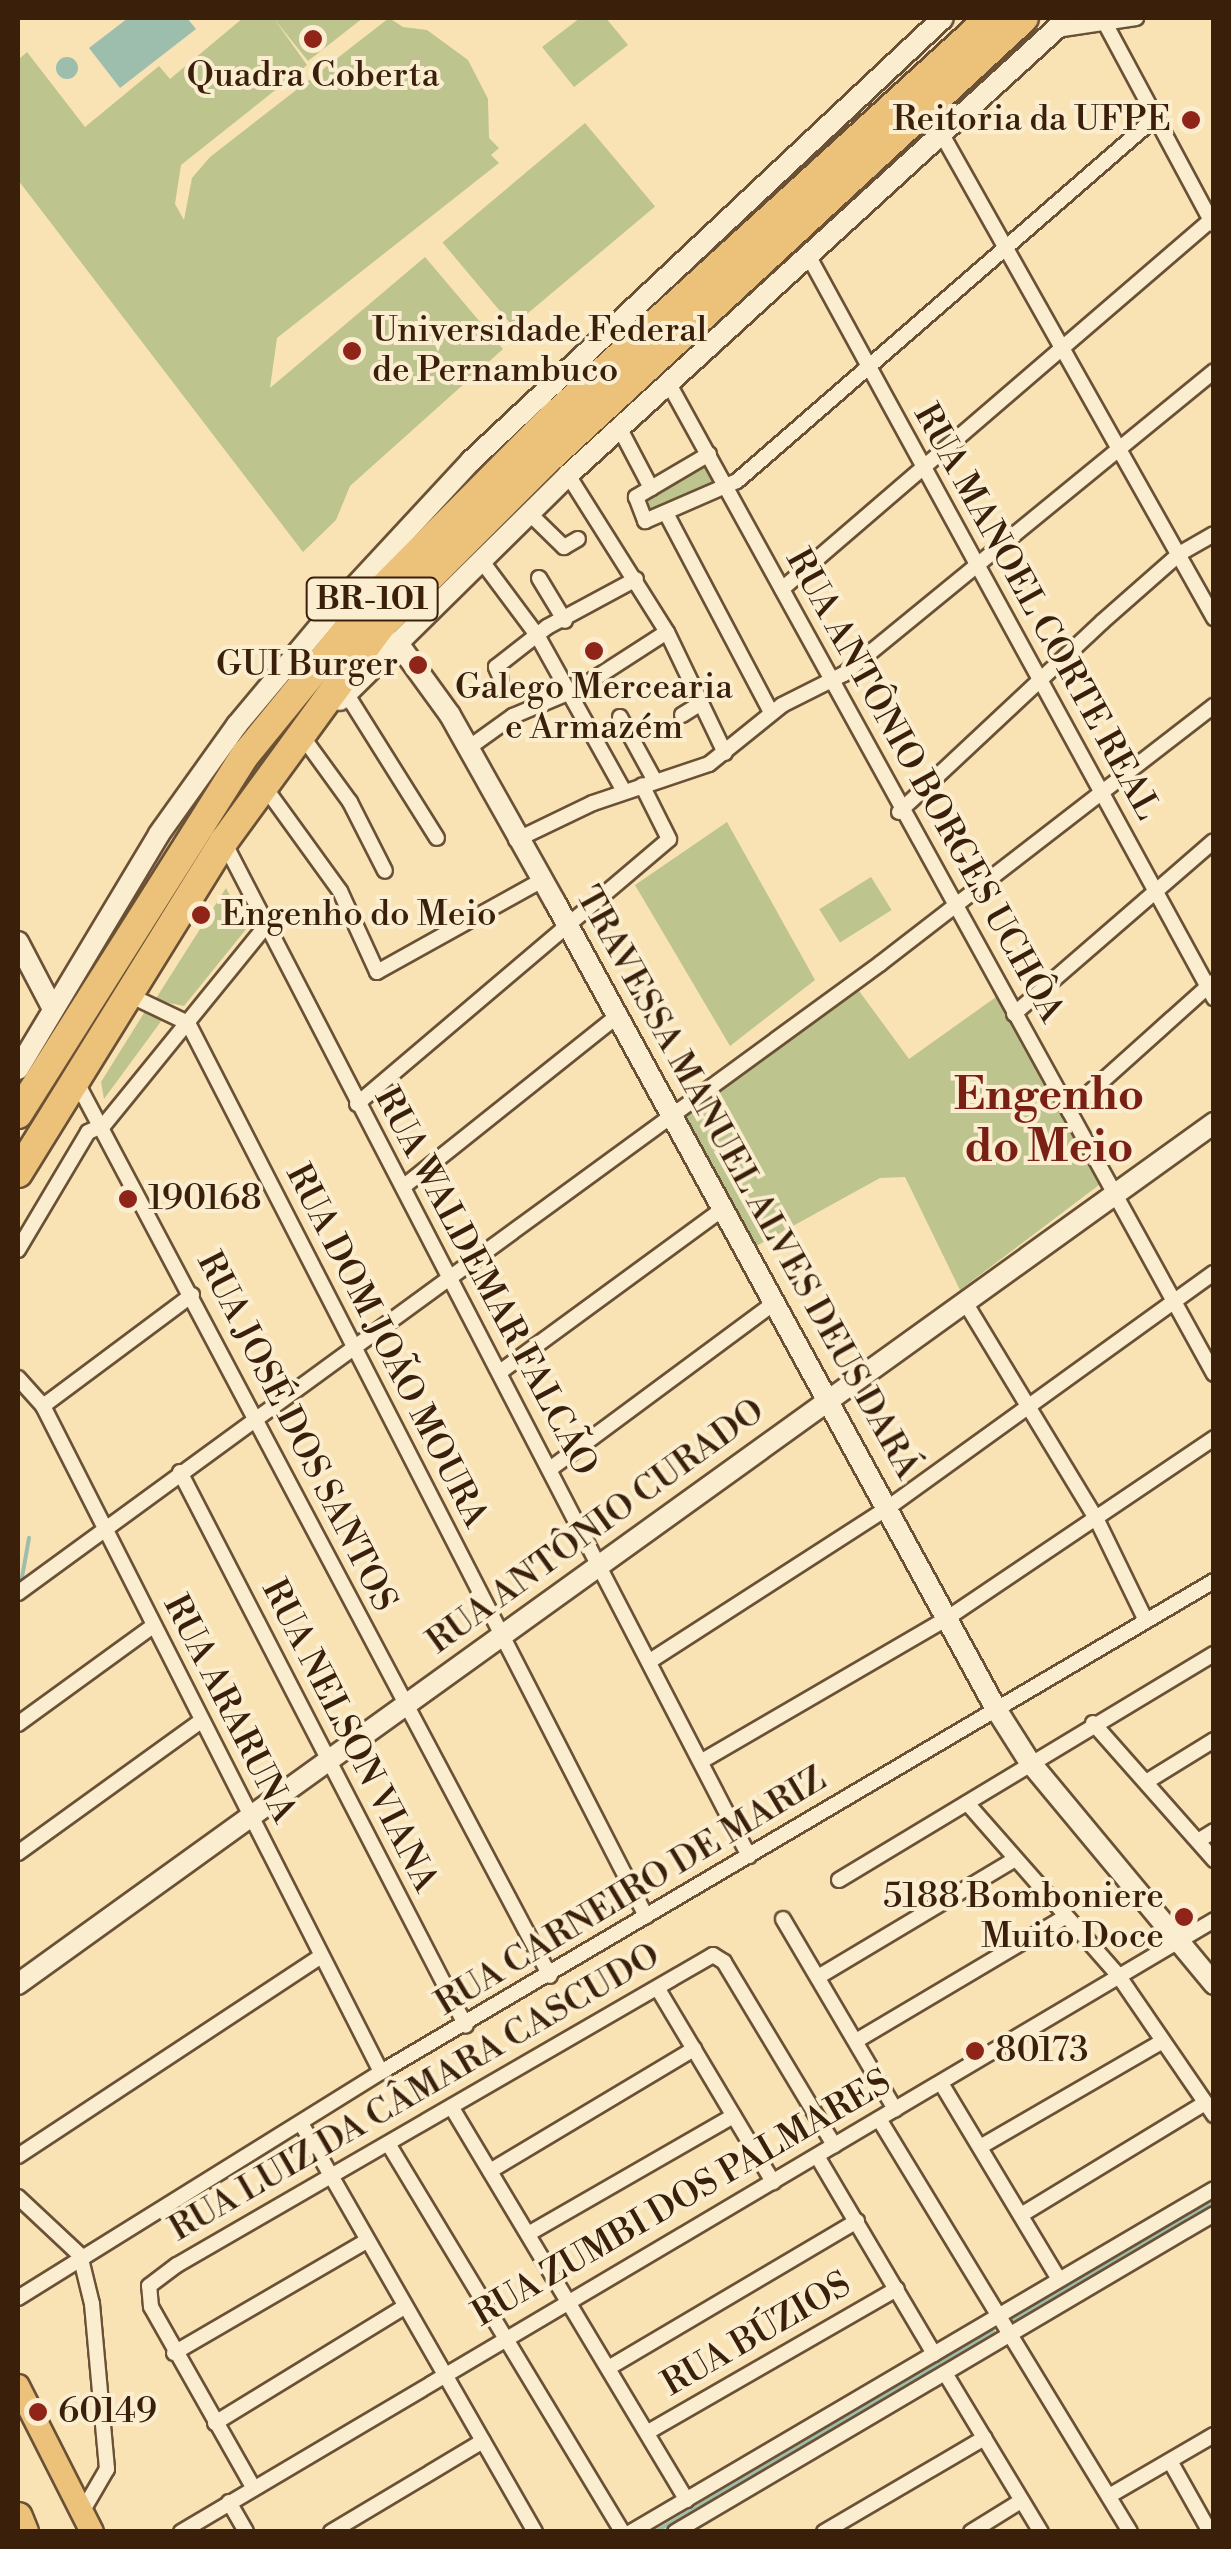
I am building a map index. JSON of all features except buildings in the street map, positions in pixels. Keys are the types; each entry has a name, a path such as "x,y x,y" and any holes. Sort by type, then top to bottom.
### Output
{"highway":[{"name":"BR-101","path":"18,1114 176,858 311,670 452,514 822,165 990,18"},
{"name":"BR-101","path":"18,1173 125,993 224,842 349,664 434,571 1024,18"},
{"path":"18,2516 24,2532"}],"main road":[{"path":"21,2395 87,2522"}],"street":[{"path":"18,1068 206,767 333,610 471,461 943,18"},
{"path":"385,871 350,802 295,746 568,475 940,130 1068,18"},
{"path":"1050,31 1136,18"},
{"path":"782,590 1062,344 1212,222 1105,23"},
{"path":"709,454 634,501 643,518 667,515 737,481 865,365 1155,118"},
{"path":"940,130 1214,618"},
{"name":"RUA MANOEL CORTE REAL","path":"808,255 920,466 1212,989"},
{"path":"516,840 624,790 703,767 725,753 770,712 828,678 844,674 1214,370"},
{"name":"RUA ANTÔNIO BORGES UCHÔA","path":"669,384 951,907 1214,1374"},
{"path":"620,429 650,488"},
{"path":"568,475 668,632 725,753"},
{"path":"529,513 565,548 578,538"},
{"path":"667,515 770,712"},
{"path":"899,812 1179,554 1214,534"},
{"path":"481,560 538,635 624,790"},
{"path":"539,578 565,621"},
{"path":"501,679 496,668 538,635 636,579"},
{"path":"467,749 526,709 569,694 668,632"},
{"name":"TRAVESSA MANUEL ALVES DEUS DARÁ","path":"397,642 467,749 542,880 668,1117 830,1396 996,1709 1029,1762 1182,1939 1214,1984"},
{"path":"598,676 608,693"},
{"path":"346,692 436,838"},
{"path":"682,715 701,703"},
{"path":"22,1590 668,1117 1214,706"},
{"path":"357,1104 670,838 620,717"},
{"path":"263,786 340,891 377,972 542,880"},
{"path":"1014,1014 1214,840"},
{"name":"RUA WALDEMAR FALCÃO","path":"224,842 750,1856"},
{"path":"18,1250 88,1132 104,1125 265,927"},
{"path":"18,942 54,1010"},
{"path":"1069,1111 1212,989"},
{"path":"125,993 188,1023"},
{"path":"403,1187 615,1018"},
{"name":"RUA DOM JOÃO MOURA","path":"188,1023 500,1638 646,1916"},
{"name":"RUA JOSÉ DOS SANTOS","path":"74,1076 104,1125 402,1708 550,1976"},
{"name":"RUA ANTÔNIO CURADO","path":"18,1984 1214,1123"},
{"path":"500,1372 722,1210"},
{"path":"650,1660 889,1507 1029,1401 1214,1273"},
{"path":"42,1406 192,1295"},
{"path":"965,1302 1029,1401 1097,1520 1146,1621"},
{"path":"550,1469 774,1304"},
{"name":"RUA ARARUNA","path":"18,1378 42,1406 381,2072"},
{"path":"702,1761 948,1617 1214,1438"},
{"name":"RUA NELSON VIANA","path":"180,1472 466,2026"},
{"name":"RUA CARNEIRO DE MARIZ","path":"18,2298 80,2256 302,2125 381,2072 466,2026 1214,1581"},
{"path":"19,1724 153,1626"},
{"path":"838,1880 1214,1654"},
{"path":"18,1854 200,1721"},
{"path":"1093,1724 1214,1860"},
{"path":"1146,1782 1214,1740"},
{"path":"967,1803 1118,1975 1209,2109 1021,2214"},
{"path":"1198,1841 1214,1832"},
{"path":"818,1977 1015,1859"},
{"path":"856,2041 1065,1916"},
{"path":"784,1919 895,2109"},
{"name":"RUA ZUMBI DOS PALMARES","path":"181,2532 443,2372 774,2182 1214,1920"},
{"name":"RUA LUIZ DA CÂMARA CASCUDO","path":"174,2353 148,2289 177,2265 716,1955 834,2146"},
{"path":"18,2156 320,1958"},
{"path":"658,1989 774,2182"},
{"path":"980,2147 1163,2041"},
{"path":"490,2171 694,2050"},
{"path":"941,2082 1060,2279"},
{"path":"452,2108 687,2500"},
{"path":"528,2234 733,2116"},
{"path":"880,2119 1128,2531"},
{"path":"302,2125 365,2242 535,2532"},
{"path":"389,2145 622,2532"},
{"path":"818,2156 934,2354"},
{"path":"632,2532 1214,2189"},
{"path":"18,2197 80,2256 95,2320 107,2469 87,2522"},
{"path":"675,2532 701,2525 945,2372 1214,2214"},
{"path":"610,2367 857,2221"},
{"path":"253,2487 174,2353 365,2242"},
{"name":"RUA BÚZIOS","path":"648,2432 896,2289"},
{"path":"215,2423 403,2308"},
{"path":"945,2372 1040,2532"},
{"path":"1109,2496 1214,2435"},
{"path":"824,2532 984,2438"},
{"path":"331,2532 483,2442"},
{"path":"1170,2461 1210,2526"},
{"path":"971,2532 1021,2501"},
{"path":"228,2502 246,2532"}],"green space":[{"path":"243,18 363,18 308,61 275,20 307,65 181,165 175,204 184,220 192,178 210,157 389,18 403,27 427,30 468,60 488,99 489,138 499,148 491,155 499,163 277,338 270,388 425,257 503,349 350,486 336,520 303,552 18,180 18,60 27,52 85,127 159,66 170,79"},
{"path":"580,18 606,18 628,45 574,87 542,47"},
{"path":"585,123 655,206 513,326 443,243"},
{"path":"705,464 713,484 646,512 637,491"},
{"path":"727,822 815,980 730,1046 635,885"},
{"path":"871,877 892,910 840,942 819,909"},
{"path":"226,888 247,928 184,1006 155,1000"},
{"path":"854,984 909,1059 996,997 1099,1185 960,1290 905,1177 880,1178 751,1249 680,1113"},
{"path":"154,1011 162,1020 104,1099 101,1082 144,1013"}],"shaded area":[{"path":"128,18 187,18 196,29 120,88 89,48"},
{"path":"63,57 71,57 78,68 71,79 63,79 56,72 56,64"}],"waterway":[{"path":"21,1583 29,1538"},
{"path":"1011,2321 1214,2201"},
{"path":"655,2532 993,2331"}],"place":[{"name":"Quadra Coberta","path":"313,39"},
{"name":"Reitoria da UFPE","path":"1191,120"},
{"name":"Universidade Federal de Pernambuco","path":"352,351"},
{"name":"Galego Mercearia e Armazém","path":"594,651"},
{"name":"GUI Burger","path":"418,665"},
{"name":"Engenho do Meio","path":"201,915"},
{"name":"190168","path":"128,1199"},
{"name":"5188 Bomboniere Muito Doce","path":"1184,1917"},
{"name":"80173","path":"975,2051"},
{"name":"60149","path":"38,2412"}],"district":[{"name":"Engenho do Meio","path":"1049,1122"}]}
